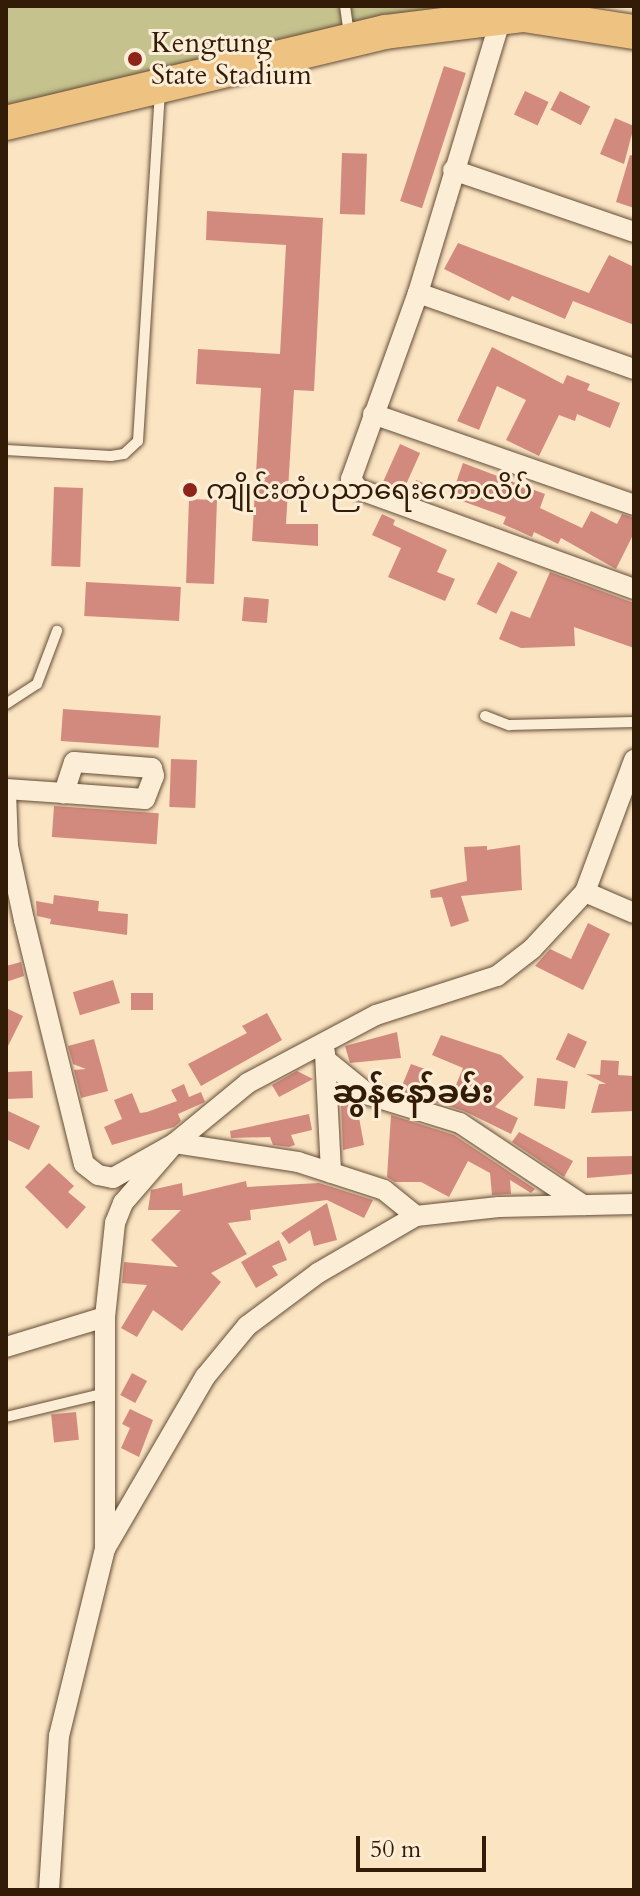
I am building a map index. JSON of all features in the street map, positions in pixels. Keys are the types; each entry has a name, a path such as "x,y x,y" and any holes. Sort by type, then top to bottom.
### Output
{"highway":[{"path":"6,123 350,40 517,13 634,32"}],"street":[{"path":"517,13 453,170 418,293 351,479 358,489 634,589"},
{"path":"453,170 634,232"},
{"path":"418,293 634,369"},
{"path":"373,414 634,505"},
{"path":"64,793 6,790 8,846 84,1164 98,1175 113,1178 175,1143 248,1083 325,1051 376,1015 497,976 532,949 585,892 634,760"},
{"path":"585,892 634,913"},
{"path":"325,1051 331,1173"},
{"path":"325,1051 369,1095 460,1123 583,1205"},
{"path":"175,1143 298,1162 384,1190 416,1216"},
{"path":"49,1890 59,1736 105,1549 105,1317 119,1213 175,1143"},
{"path":"105,1549 162,1444 247,1326 318,1273 416,1216 634,1204"},
{"path":"6,1347 105,1317"}],"lane":[{"path":"345,6 350,40"},
{"path":"6,450 111,456 124,454 138,441 160,84"},
{"path":"6,704 37,684 57,631"},
{"path":"485,716 509,725 634,722"},
{"path":"6,1417 105,1393"}],"shaded area":[{"name":"Kengtung State Stadium","path":"6,6 520,6 6,112"}],"building":[{"path":"444,66 466,73 422,208 400,201"},
{"path":"525,91 549,102 538,126 514,115"},
{"path":"560,91 590,106 581,125 550,110"},
{"path":"615,118 634,126 624,164 600,154"},
{"path":"342,153 367,154 365,215 340,214"},
{"path":"630,155 634,156 634,208 616,202"},
{"path":"207,211 323,218 314,391 294,390 286,524 318,524 318,546 252,541 261,388 196,384 198,349 280,354 286,245 206,240"},
{"path":"458,243 589,293 609,255 634,267 634,325 573,301 565,319 512,296 509,301 444,269"},
{"path":"492,347 563,384 567,375 590,384 587,390 620,403 610,428 577,414 575,421 559,415 539,456 506,440 526,400 497,386 479,430 457,421"},
{"path":"400,444 420,453 403,491 383,482"},
{"path":"463,463 545,494 540,508 582,528 591,511 617,524 622,514 634,518 634,533 616,569 561,538 558,544 534,532 532,537 503,524 506,517 451,497"},
{"path":"416,480 436,488 431,502 410,494"},
{"path":"54,487 83,488 80,567 51,566"},
{"path":"189,499 217,500 214,584 186,583"},
{"path":"382,514 395,520 393,525 447,550 437,572 455,579 445,601 388,577 401,548 372,535"},
{"path":"498,562 518,572 496,614 477,604"},
{"path":"550,572 634,603 634,648 574,627 575,646 521,648 499,639 511,611 530,618"},
{"path":"86,582 181,587 179,621 84,616"},
{"path":"244,597 269,599 267,623 242,621"},
{"path":"63,709 161,716 159,748 61,741"},
{"path":"171,759 197,760 195,808 169,807"},
{"path":"54,806 159,813 157,844 52,837"},
{"path":"520,845 522,890 461,896 469,921 451,927 442,897 431,898 430,890 467,881 464,847 487,846 487,850"},
{"path":"54,895 99,901 98,911 128,914 127,935 50,924 51,919 37,916 36,901 53,904"},
{"path":"588,923 610,934 583,990 535,966 550,949 571,959"},
{"path":"21,962 24,976 6,982 6,966"},
{"path":"113,980 120,1003 80,1015 73,992"},
{"path":"131,993 153,993 153,1010 131,1010"},
{"path":"6,1008 23,1016 6,1050"},
{"path":"267,1013 282,1040 201,1086 188,1064 247,1033 242,1026"},
{"path":"397,1032 401,1058 350,1063 345,1046"},
{"path":"568,1033 587,1042 575,1068 556,1059"},
{"path":"441,1035 501,1055 524,1077 495,1107 518,1118 511,1134 464,1111 394,1089 401,1088 411,1064 425,1069 415,1095 451,1097 463,1068 432,1055"},
{"path":"94,1039 108,1091 81,1098 74,1070 86,1069 73,1064 68,1046"},
{"path":"601,1060 619,1061 618,1075 634,1076 634,1111 591,1113 599,1084 606,1084 586,1074 600,1075"},
{"path":"32,1071 33,1098 7,1099 6,1072"},
{"path":"297,1071 313,1079 279,1097 272,1085"},
{"path":"537,1078 568,1081 565,1109 534,1106"},
{"path":"184,1084 189,1097 201,1092 205,1102 178,1114 181,1121 174,1127 112,1145 104,1127 122,1119 114,1100 132,1093 140,1113 147,1112 177,1101 171,1090"},
{"path":"356,1101 364,1145 343,1150 341,1105"},
{"path":"6,1110 40,1126 29,1150 6,1139"},
{"path":"309,1114 312,1130 291,1135 295,1145 289,1147 273,1145 270,1137 231,1138 230,1131"},
{"path":"391,1115 454,1135 535,1189 531,1193 510,1180 511,1194 492,1195 490,1173 468,1161 449,1197 421,1182 395,1182 387,1177"},
{"path":"519,1132 573,1161 564,1177 512,1142"},
{"path":"634,1156 634,1174 587,1178 587,1157"},
{"path":"49,1163 74,1186 68,1192 86,1207 67,1229 25,1187"},
{"path":"246,1181 247,1187 319,1183 373,1200 364,1218 327,1200 250,1210 251,1220 228,1223 247,1254 211,1273 221,1282 182,1331 153,1310 137,1337 121,1328 147,1285 122,1283 124,1262 178,1267 151,1240 181,1210 148,1210 151,1190 182,1183 183,1196"},
{"path":"327,1203 337,1240 314,1246 310,1230 289,1244 281,1233"},
{"path":"279,1240 287,1260 272,1266 278,1275 256,1288 241,1262"},
{"path":"132,1373 147,1381 135,1403 120,1395"},
{"path":"130,1409 153,1420 139,1457 121,1448 130,1428 122,1424"},
{"path":"76,1412 79,1440 54,1442 51,1415"}],"place":[{"name":"Kengtung State Stadium","path":"135,59"},
{"name":"ကျိုင်းတုံပညာရေးကောလိပ်","path":"190,490"}],"district":[{"name":"ဆွန်နော်ခမ်း","path":"413,1093"}]}
